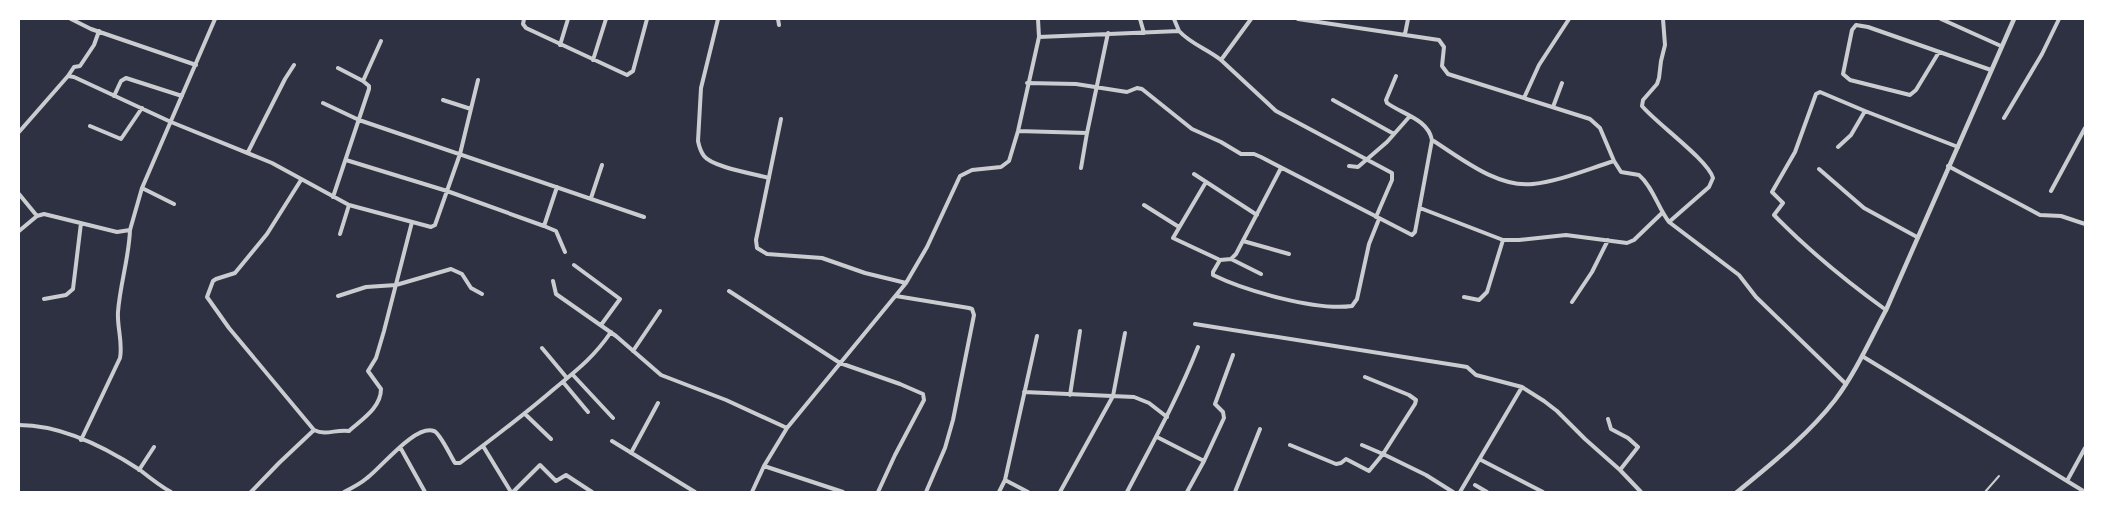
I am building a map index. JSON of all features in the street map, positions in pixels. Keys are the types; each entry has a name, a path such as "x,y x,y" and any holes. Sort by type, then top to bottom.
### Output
{"street":[{"path":"71,19 99,32 196,65"},
{"path":"81,440 115,370 121,353 118,312 129,249 130,230 142,188 215,19"},
{"path":"524,19 523,24 526,28 626,74 631,73 647,19"},
{"path":"560,45 568,19"},
{"path":"593,60 606,19"},
{"path":"718,19 701,88 698,141 700,148 705,158 715,163 769,178"},
{"path":"778,19 779,25"},
{"path":"752,492 764,466 787,428 906,283 927,247 957,180 966,172 1005,165 1010,158 1039,37 1038,19"},
{"path":"1140,19 1144,33"},
{"path":"1174,19 1179,31 1188,40 1207,49 1221,60 1276,110 1392,174 1393,177 1370,238 1356,299 1350,306 1306,303 1262,292 1217,277 1212,274 1220,260"},
{"path":"1221,60 1251,19"},
{"path":"1298,19 1436,40 1442,43 1444,47 1442,66 1448,74 1586,117 1597,123 1621,172 1636,174 1642,178 1669,222 1739,275 1756,297 1846,384"},
{"path":"1406,34 1408,19"},
{"path":"1524,98 1539,65 1568,20 1562,19"},
{"path":"1663,19 1665,46 1660,78 1642,102 1642,106 1690,150 1712,173 1713,178 1709,187 1669,222"},
{"path":"1941,19 2001,46"},
{"path":"1737,492 1800,438 1834,401 1846,384 1886,310 2014,19"},
{"path":"2004,118 2042,54 2060,19"},
{"path":"1939,52 1916,90 1910,95 1850,80 1843,74 1852,30 1856,25 1868,26 1991,70"},
{"path":"1039,37 1179,31"},
{"path":"19,132 74,67 80,66 94,46 99,32"},
{"path":"1082,168 1087,132 1108,33"},
{"path":"363,80 381,42"},
{"path":"248,152 288,72 294,65"},
{"path":"333,197 369,89 369,86 363,80 338,68"},
{"path":"68,76 74,76 171,122 272,163 349,205 433,226 460,154 478,80"},
{"path":"1028,83 1076,84 1127,92 1137,88 1142,89 1192,129 1221,142 1241,154 1257,155 1412,235 1415,232 1432,140 1429,129 1386,101 1396,76"},
{"path":"114,96 122,81 126,78 182,96"},
{"path":"1553,107 1562,84"},
{"path":"1886,310 1794,236 1774,215 1783,203 1772,192 1795,152 1816,94 1820,92 1958,147"},
{"path":"443,100 471,109"},
{"path":"1333,100 1394,134"},
{"path":"323,103 359,120 644,216"},
{"path":"90,126 121,139 142,108"},
{"path":"1838,147 1851,135 1864,111"},
{"path":"1349,166 1356,168 1366,160 1410,116"},
{"path":"781,119 756,240 759,250 767,254 822,258 865,274 906,283"},
{"path":"2050,191 2085,128"},
{"path":"1018,131 1087,132"},
{"path":"1432,140 1490,175 1521,184 1542,182 1614,161"},
{"path":"346,160 447,191 544,226 556,232 565,252"},
{"path":"591,198 602,165"},
{"path":"1948,166 2040,215 2061,216 2085,224"},
{"path":"1231,260 1258,215 1281,168"},
{"path":"1819,169 1864,208 1917,237"},
{"path":"1194,174 1258,215"},
{"path":"301,180 267,234 236,273 213,281 207,297 229,328 314,430 325,434 338,429 349,431 369,413 379,400 381,389 368,372 376,358 412,222"},
{"path":"1206,182 1173,238 1220,260 1231,260 1261,274"},
{"path":"544,226 557,186"},
{"path":"142,188 174,204"},
{"path":"19,194 37,216"},
{"path":"340,234 349,205"},
{"path":"1144,205 1179,227"},
{"path":"1420,208 1503,240 1566,235 1624,243 1631,241 1662,213"},
{"path":"19,231 37,216 44,214 116,232 130,230"},
{"path":"44,299 66,295 73,289 81,223"},
{"path":"1243,240 1289,254"},
{"path":"1464,297 1479,300 1487,292 1503,240"},
{"path":"1572,302 1592,272 1608,240"},
{"path":"574,265 620,299 601,325"},
{"path":"338,296 366,287 396,285 451,269 462,274 472,288 482,294"},
{"path":"554,281 556,294 611,332 661,375 726,400 787,428"},
{"path":"729,291 840,363 900,384 921,393 924,397 878,492"},
{"path":"896,296 969,308 974,313 953,420 945,448 926,492"},
{"path":"633,351 660,311"},
{"path":"1195,324 1467,367 1476,376 1522,387 1558,411 1641,492"},
{"path":"1070,395 1080,330"},
{"path":"344,492 367,478 400,447 423,432 433,431 438,433 455,463 458,464 525,414 563,382 597,352 611,332"},
{"path":"1060,492 1113,396 1125,333"},
{"path":"999,492 1005,480 1037,336"},
{"path":"1126,492 1167,416 1198,347"},
{"path":"542,348 567,378"},
{"path":"1187,492 1224,418 1223,412 1215,404 1233,355"},
{"path":"1862,356 2085,492"},
{"path":"572,374 613,418"},
{"path":"1290,445 1336,464 1346,459 1369,471 1383,454 1416,404 1416,400 1409,395 1365,377"},
{"path":"563,382 588,412"},
{"path":"1460,492 1481,460 1522,387"},
{"path":"1024,392 1139,398 1167,416"},
{"path":"632,453 658,403"},
{"path":"525,414 551,439"},
{"path":"1608,419 1611,429 1628,438 1638,447 1620,470"},
{"path":"19,425 30,425 55,430 102,449 140,470 171,492"},
{"path":"1235,492 1260,429"},
{"path":"251,492 279,462 314,430"},
{"path":"1157,436 1204,461"},
{"path":"612,441 695,492"},
{"path":"1362,444 1426,475 1453,492"},
{"path":"483,446 512,492 539,466 555,480 566,475 592,492"},
{"path":"140,470 154,447"},
{"path":"400,447 425,492"},
{"path":"2067,481 2085,448"},
{"path":"1481,460 1543,492"},
{"path":"764,466 842,492"},
{"path":"1005,480 1028,492"},
{"path":"1475,485 1487,492"}],"lane":[{"path":"1985,492 1999,476"}]}
